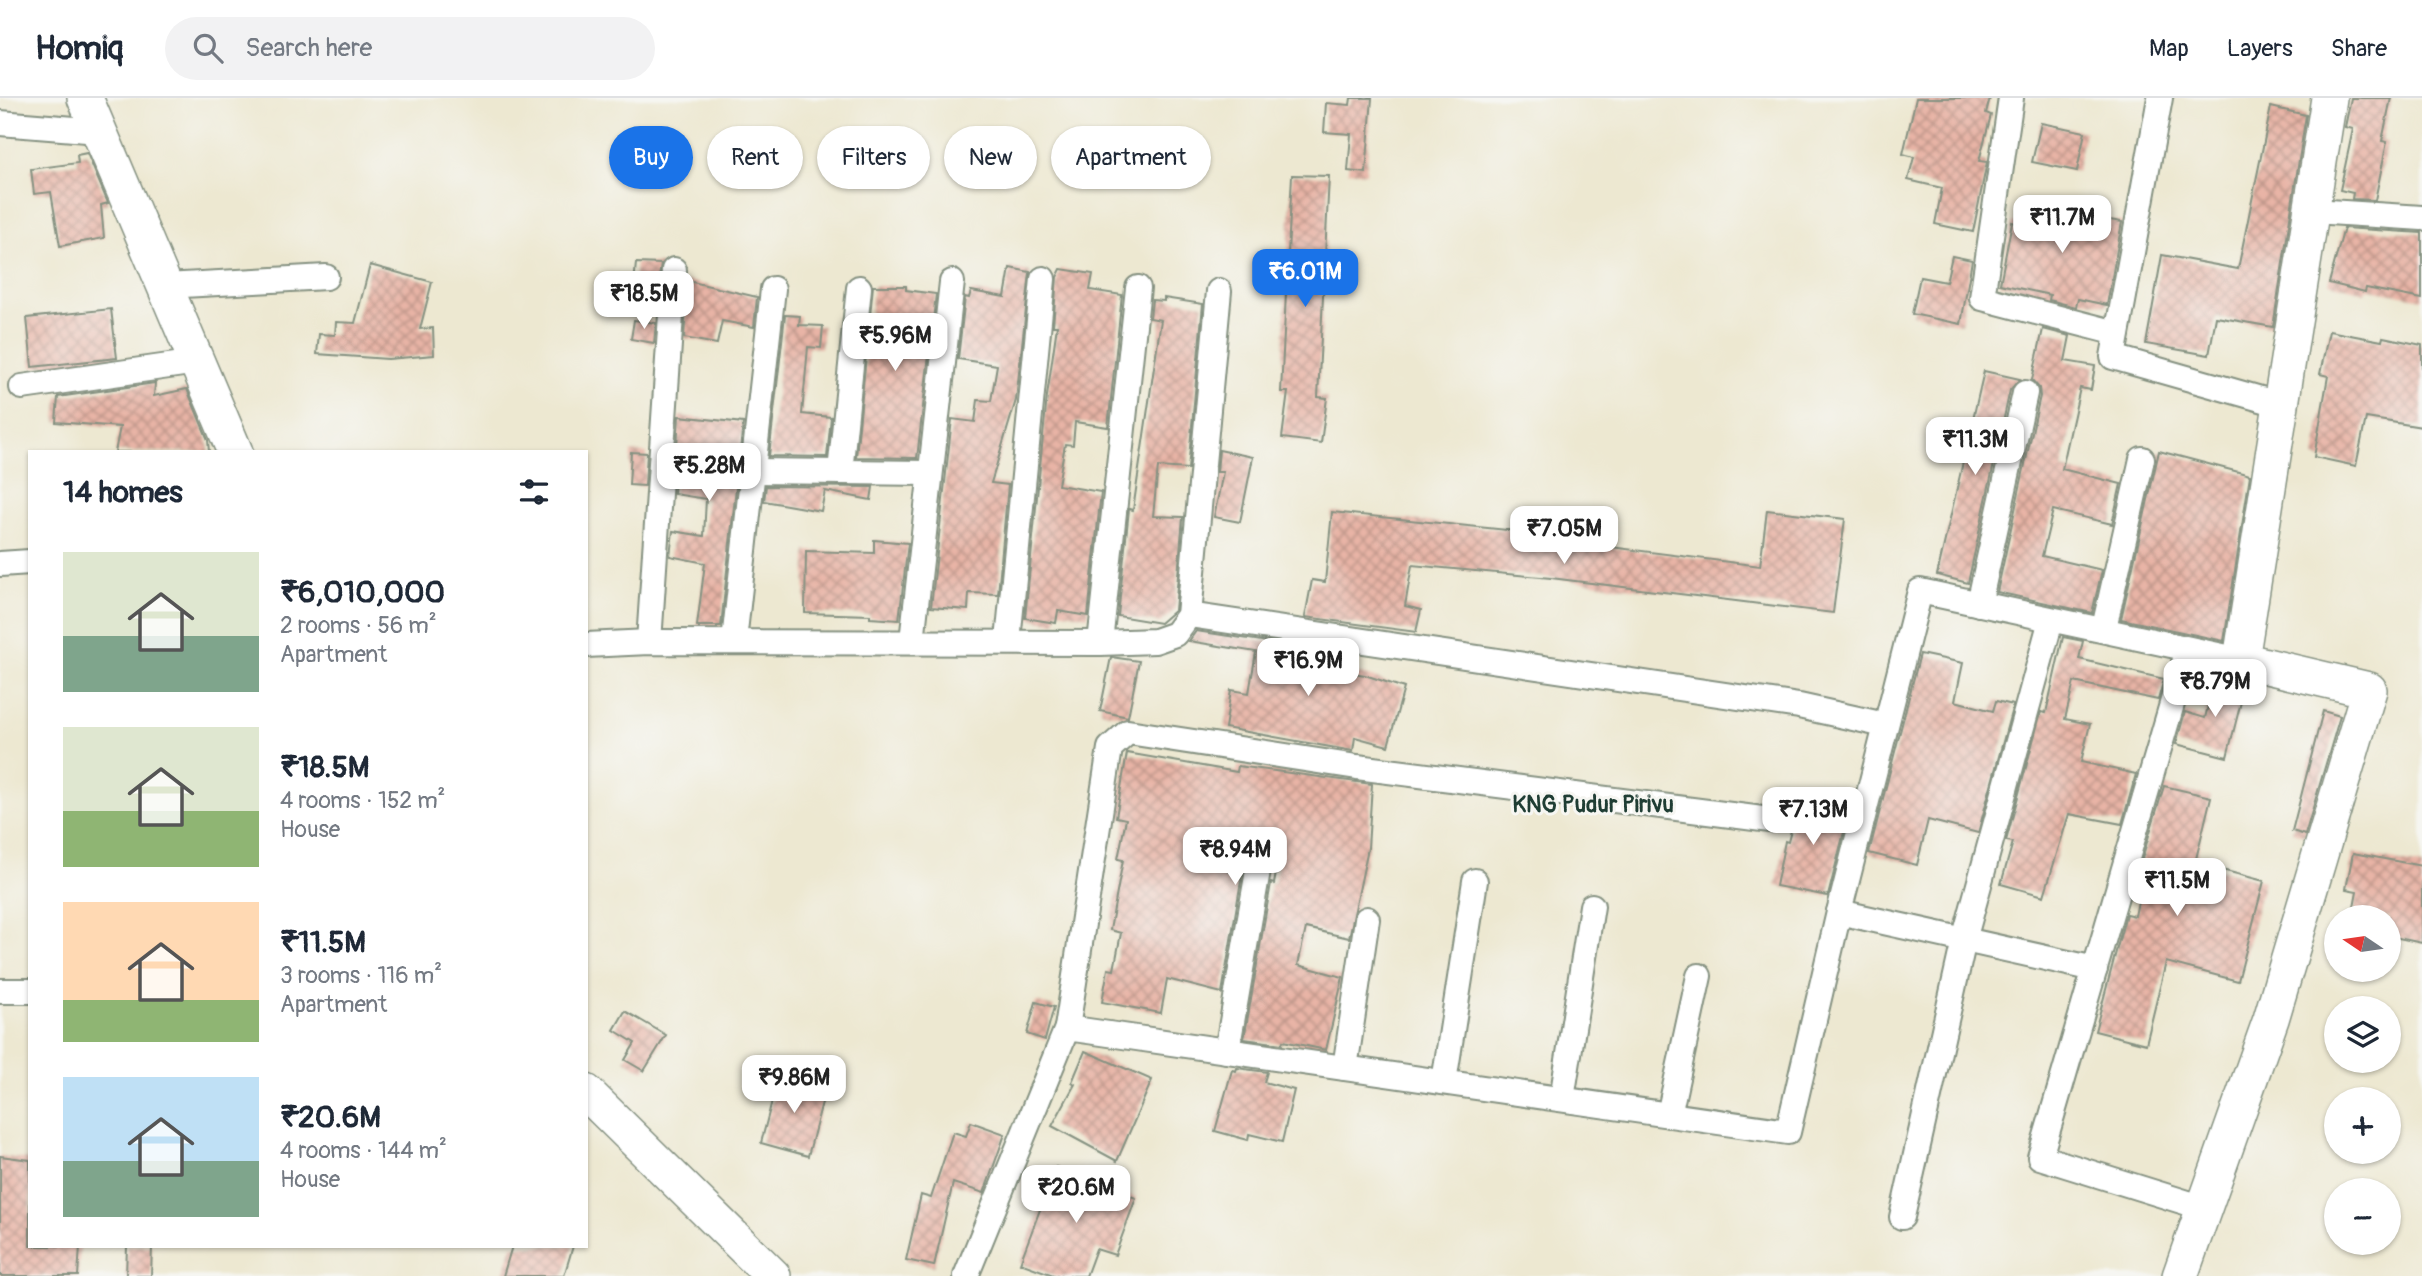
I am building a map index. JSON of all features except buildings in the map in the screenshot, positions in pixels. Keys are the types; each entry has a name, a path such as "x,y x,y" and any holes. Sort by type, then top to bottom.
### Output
{"street":[{"path":"85,98 235,450"},
{"path":"2011,98 1982,298 2117,333"},
{"path":"2160,98 2113,357 2281,405"},
{"path":"2241,660 2329,98"},
{"path":"0,123 99,131"},
{"path":"2313,211 2422,218"},
{"path":"649,642 674,270"},
{"path":"165,286 326,277"},
{"path":"1008,641 1043,279"},
{"path":"912,641 951,282"},
{"path":"840,472 859,288"},
{"path":"1101,643 1138,288"},
{"path":"734,641 773,289"},
{"path":"588,645 734,641 1101,643 1154,641 1175,634 1189,615 1219,291"},
{"path":"22,387 197,362"},
{"path":"1979,604 2025,393"},
{"path":"2104,628 2142,459"},
{"path":"753,471 930,473"},
{"path":"0,564 28,562"},
{"path":"1067,1028 1788,1132 1839,912 1920,591 2051,620 2104,628 2369,690 2271,1019 2180,1276"},
{"path":"1189,615 1799,706 1885,726"},
{"path":"1902,1217 1965,940 2051,620"},
{"path":"2188,649 2040,1157 2204,1208"},
{"path":"966,1276 1067,1028 1110,748 1128,733 1357,767 1770,820"},
{"path":"1227,1051 1261,853"},
{"path":"1444,1082 1475,881"},
{"path":"1562,1099 1592,906"},
{"path":"1839,912 2095,969"},
{"path":"1345,1068 1367,919"},
{"path":"1669,1115 1699,976"},
{"path":"0,991 28,990"},
{"path":"588,1094 773,1276"}],"district":[{"name":"KNG Pudur Pirivu","path":"1593,804"}]}
